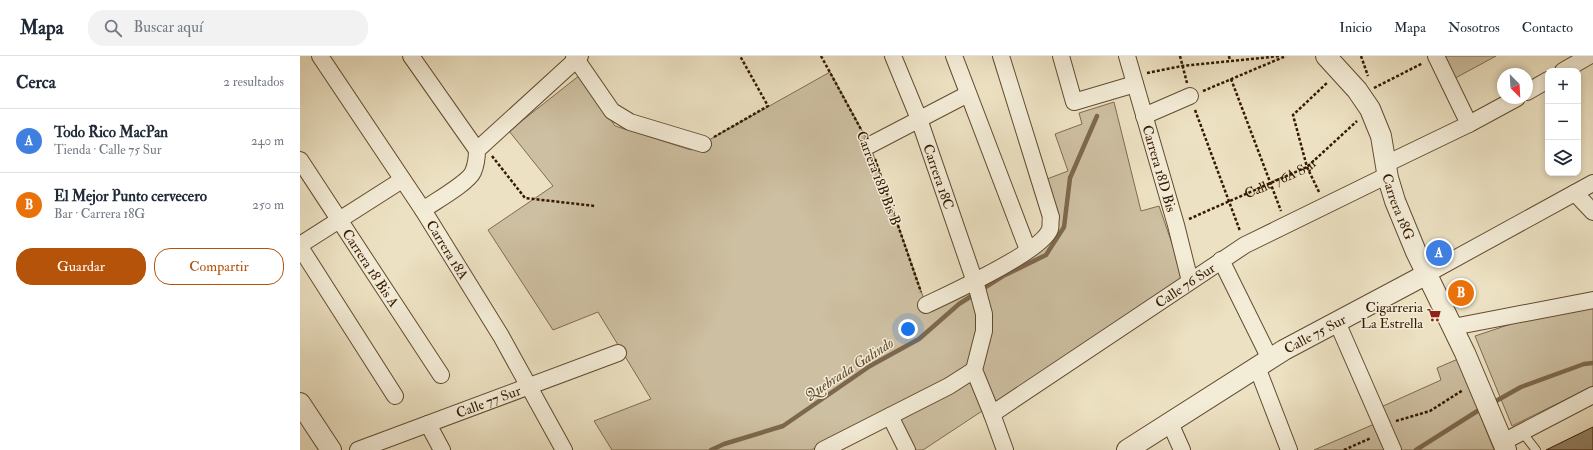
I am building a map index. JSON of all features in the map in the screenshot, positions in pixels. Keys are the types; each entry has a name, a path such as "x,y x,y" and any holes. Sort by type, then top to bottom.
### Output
{"street":[{"name":"Carrera 18A","path":"320,56 423,210 501,336 564,450"},
{"path":"410,56 480,147"},
{"name":"Carrera 18C","path":"893,56 919,119 978,289"},
{"path":"954,56 1028,250"},
{"path":"926,305 978,289 1042,240 1050,230 1051,217 1001,56"},
{"path":"1061,56 1074,102 1134,80"},
{"name":"Carrera 18D Bis","path":"1127,56 1176,225 1190,281"},
{"name":"Carrera 18G","path":"1326,56 1357,90 1370,108 1381,136 1395,201 1427,274 1453,327 1504,446"},
{"path":"1436,56 1469,124"},
{"path":"1568,68 1589,56"},
{"path":"423,210 463,182 472,173 480,147 577,57 612,110 621,117 630,122 703,144"},
{"path":"1533,89 1545,82"},
{"path":"870,145 968,94"},
{"path":"1144,116 1190,96"},
{"name":"Calle 76 Sur","path":"992,414 1220,260 1245,245 1325,205 1387,169 1506,104"},
{"name":"Carrera 18 Bis A","path":"300,160 441,375"},
{"path":"395,396 300,246 402,180"},
{"name":"Calle 75 Sur","path":"1127,450 1263,363 1593,183"},
{"path":"1575,193 1593,212"},
{"path":"1220,260 1263,363 1289,450"},
{"path":"978,289 984,314 984,331 974,370 1005,450"},
{"path":"1453,327 1593,300"},
{"path":"1337,322 1393,450"},
{"name":"Calle 77 Sur","path":"358,450 618,353"},
{"path":"830,448 949,386 974,370"},
{"path":"1504,446 1522,432 1593,395"},
{"path":"300,403 331,450"},
{"path":"890,416 907,450"},
{"path":"1170,423 1182,450"},
{"path":"428,424 442,450"}],"lane":[{"path":"1522,432 1536,450"}],"path":[{"path":"703,144 768,106 740,56"},
{"name":"Carrera 18B Bis B","path":"821,56 870,145 926,305"},
{"path":"1180,56 1190,96 1245,245"},
{"path":"1229,56 1230,61"},
{"path":"1134,80 1182,66 1280,56"},
{"path":"1190,96 1286,56"},
{"path":"1361,56 1373,88 1436,56"},
{"path":"1325,205 1307,167 1293,115 1340,71"},
{"path":"1230,79 1286,224"},
{"name":"Calle 76A Sur","path":"1176,225 1307,167 1370,108"},
{"path":"480,147 525,198 595,206"},
{"path":"1344,450 1372,438 1383,425 1430,411 1477,381"}],"shaded area":[{"path":"1436,56 1496,56 1448,82"},
{"path":"830,72 870,145 926,305 984,281 1057,217 1047,179 1068,171 1055,134 1082,124 1079,113 1114,102 1141,211 1159,206 1184,278 923,450 911,450 891,412 811,450 612,450 594,421 651,399 598,312 553,330 488,230 553,186 509,131 580,75 615,126 691,150"},
{"path":"1593,307 1593,386 1512,426 1475,336 1532,317"},
{"path":"1458,359 1494,450 1314,450 1386,419 1381,407 1441,380 1437,368"}],"building":[{"path":"1593,427 1593,450 1546,450"}],"waterway":[{"name":"Quebrada Galindo","path":"711,450 724,444 783,426 870,366 919,339 959,304 1003,276 1046,255 1064,227 1070,178 1097,116"},
{"path":"1496,401 1521,387 1584,364 1593,363"},
{"path":"1416,450 1479,410"}],"place":[{"name":"Todo Rico MacPan","path":"1439,253"},
{"name":"El Mejor Punto cervecero","path":"1461,293"},
{"name":"Cigarreria La Estrella","path":"1434,315"}]}
